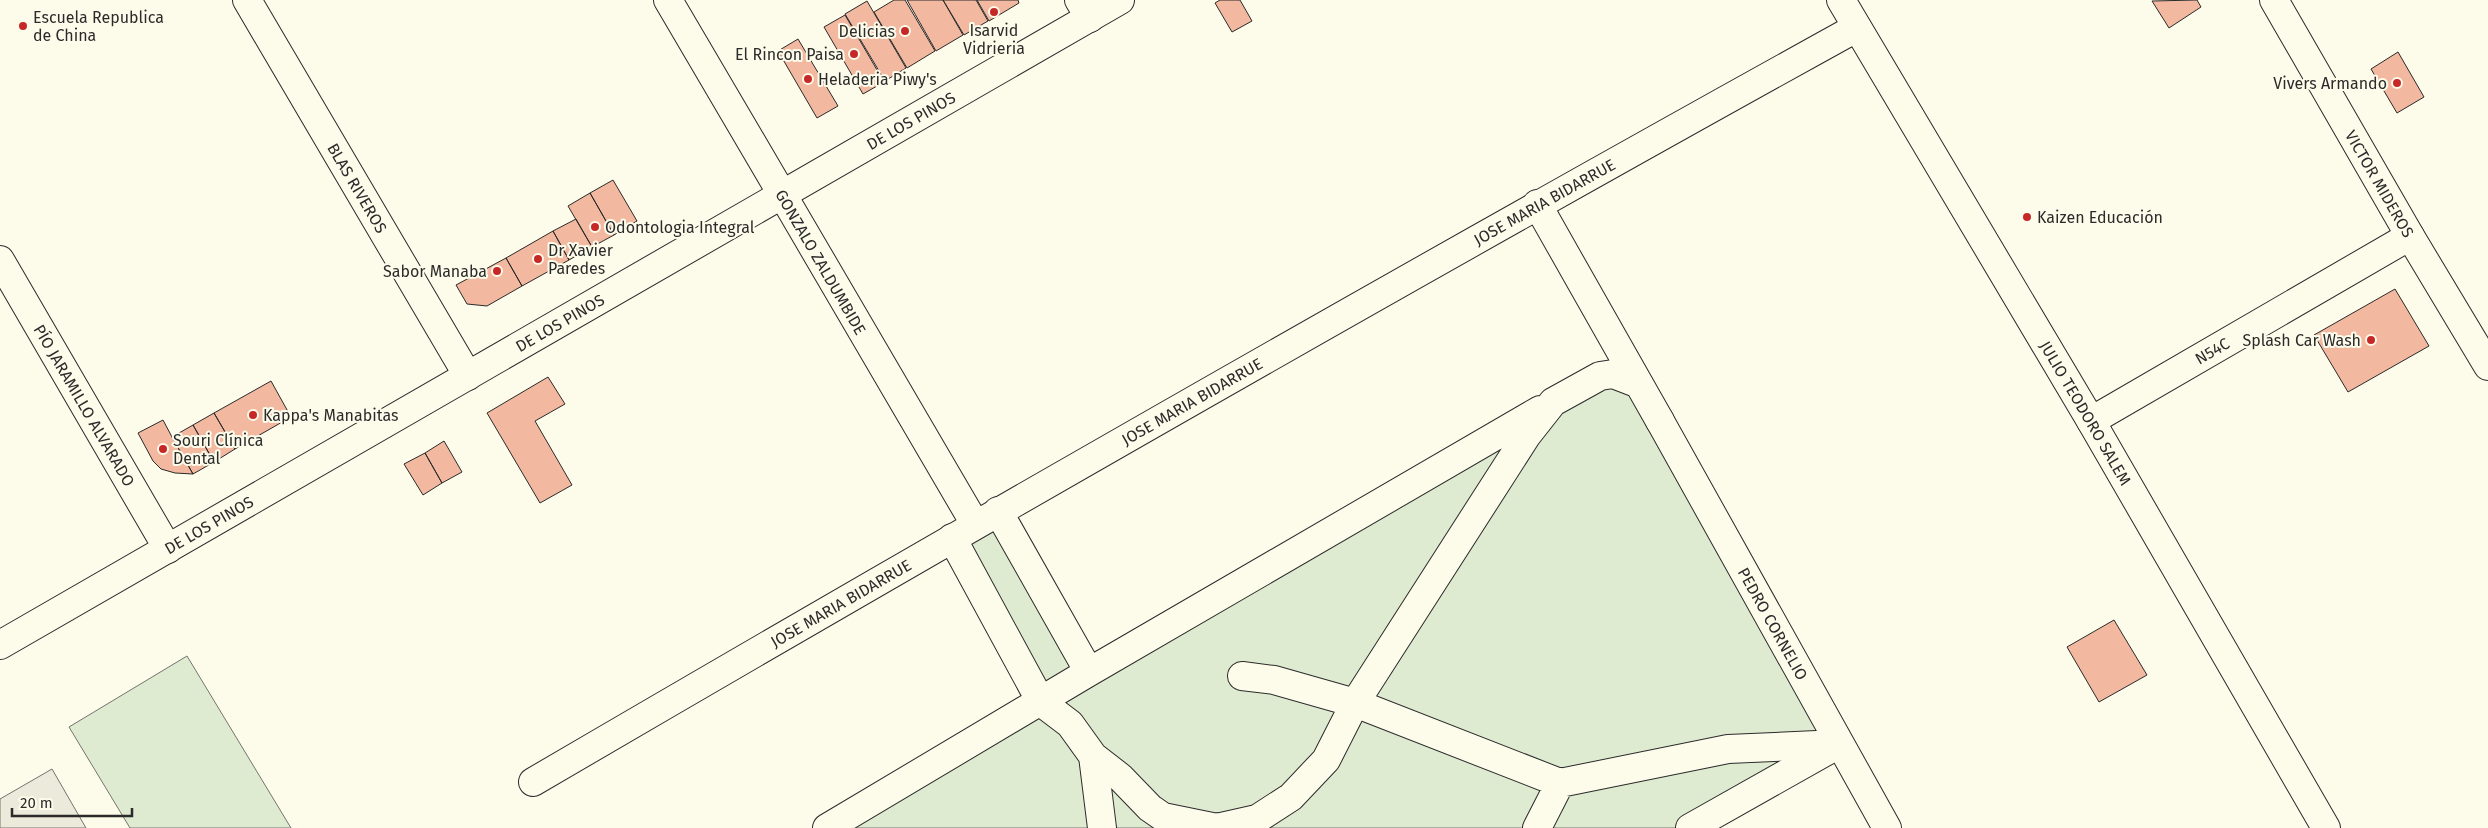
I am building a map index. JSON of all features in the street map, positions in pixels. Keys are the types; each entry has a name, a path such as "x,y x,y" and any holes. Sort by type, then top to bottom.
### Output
{"street":[{"name":"BLAS RIVEROS","path":"248,0 468,376"},
{"name":"GONZALO ZALDUMBIDE","path":"668,0 974,524"},
{"name":"DE LOS PINOS","path":"0,645 782,194 1084,9 1120,0"},
{"name":"JULIO TEODORO SALEM","path":"1840,0 2091,421 2326,828"},
{"name":"VICTOR MIDEROS","path":"2274,0 2410,236 2488,366"},
{"name":"JOSE MARIA BIDARRUE","path":"533,782 974,524 1537,204 1856,28"},
{"name":"PEDRO CORNELIO","path":"1537,204 1887,828"},
{"name":"N54C","path":"2091,421 2410,236"},
{"name":"PÍO JARAMILLO ALVARADO","path":"0,260 168,549"},
{"path":"827,828 1089,672 1600,376 1614,374 1639,384"},
{"path":"952,538 1041,702 1070,724 1093,756 1120,777 1150,808 1164,817 1191,826 1218,828 1257,819 1291,796 1326,760 1355,703 1526,435 1553,402"},
{"path":"998,511 1089,672"},
{"path":"1242,676 1274,680 1355,703 1560,783 1728,749 1840,744"},
{"path":"1690,828 1840,744"},
{"path":"1093,756 1102,828"},
{"path":"1537,828 1560,783"}],"green space":[{"path":"1587,385 1639,388 1839,744 1690,828 827,828 1041,702 952,538 998,511 1089,672"},
{"path":"187,656 291,828 130,828 69,727"}],"shaded area":[{"path":"52,769 86,828 0,828 0,799"}],"building":[{"name":"Delicias","path":"894,0 905,0 935,51 907,68 874,12"},
{"path":"907,0 943,0 963,35 936,51"},
{"path":"943,0 976,0 988,21 964,35"},
{"name":"Isarvid Vidrieria","path":"977,0 1018,0 1019,3 989,21"},
{"path":"1220,0 1240,0 1252,21 1232,32 1215,3"},
{"path":"2197,0 2201,7 2169,28 2152,1"},
{"path":"867,1 906,68 885,81 845,14"},
{"name":"El Rincon Paisa","path":"845,15 884,82 863,94 824,27"},
{"name":"Heladeria Piwy's","path":"798,39 838,106 817,118 778,51"},
{"name":"Vivers Armando","path":"2398,52 2424,97 2397,113 2371,69"},
{"path":"613,180 637,221 614,235 590,193"},
{"name":"Odontologia Integral","path":"590,193 614,235 592,247 568,206"},
{"path":"576,219 592,247 569,260 553,231"},
{"name":"Dr Xavier Paredes","path":"553,231 569,260 522,286 506,258"},
{"name":"Sabor Manaba","path":"506,258 522,286 487,306 467,304 456,285"},
{"name":"Splash Car Wash","path":"2395,289 2429,346 2348,392 2314,335"},
{"path":"548,377 565,404 535,421 572,485 540,503 487,413"},
{"name":"Kappa's Manabitas","path":"271,381 291,417 235,449 214,413"},
{"path":"214,413 235,449 214,462 193,425"},
{"name":"Souri Clínica Dental","path":"163,420 193,474 175,473 161,469 153,461 138,433"},
{"path":"193,425 214,462 193,474 172,437"},
{"path":"444,441 462,472 442,483 425,453"},
{"path":"425,453 442,483 423,495 404,464"},
{"path":"2114,620 2147,675 2099,702 2067,647"}],"place":[{"name":"Isarvid Vidrieria","path":"994,12"},
{"name":"Escuela Republica de China","path":"23,26"},
{"name":"Delicias","path":"905,31"},
{"name":"El Rincon Paisa","path":"854,54"},
{"name":"Heladeria Piwy's","path":"808,79"},
{"name":"Vivers Armando","path":"2397,83"},
{"name":"Kaizen Educación","path":"2027,217"},
{"name":"Odontologia Integral","path":"595,227"},
{"name":"Dr Xavier Paredes","path":"538,259"},
{"name":"Sabor Manaba","path":"497,271"},
{"name":"Splash Car Wash","path":"2371,340"},
{"name":"Kappa's Manabitas","path":"253,415"},
{"name":"Souri Clínica Dental","path":"163,449"}]}
